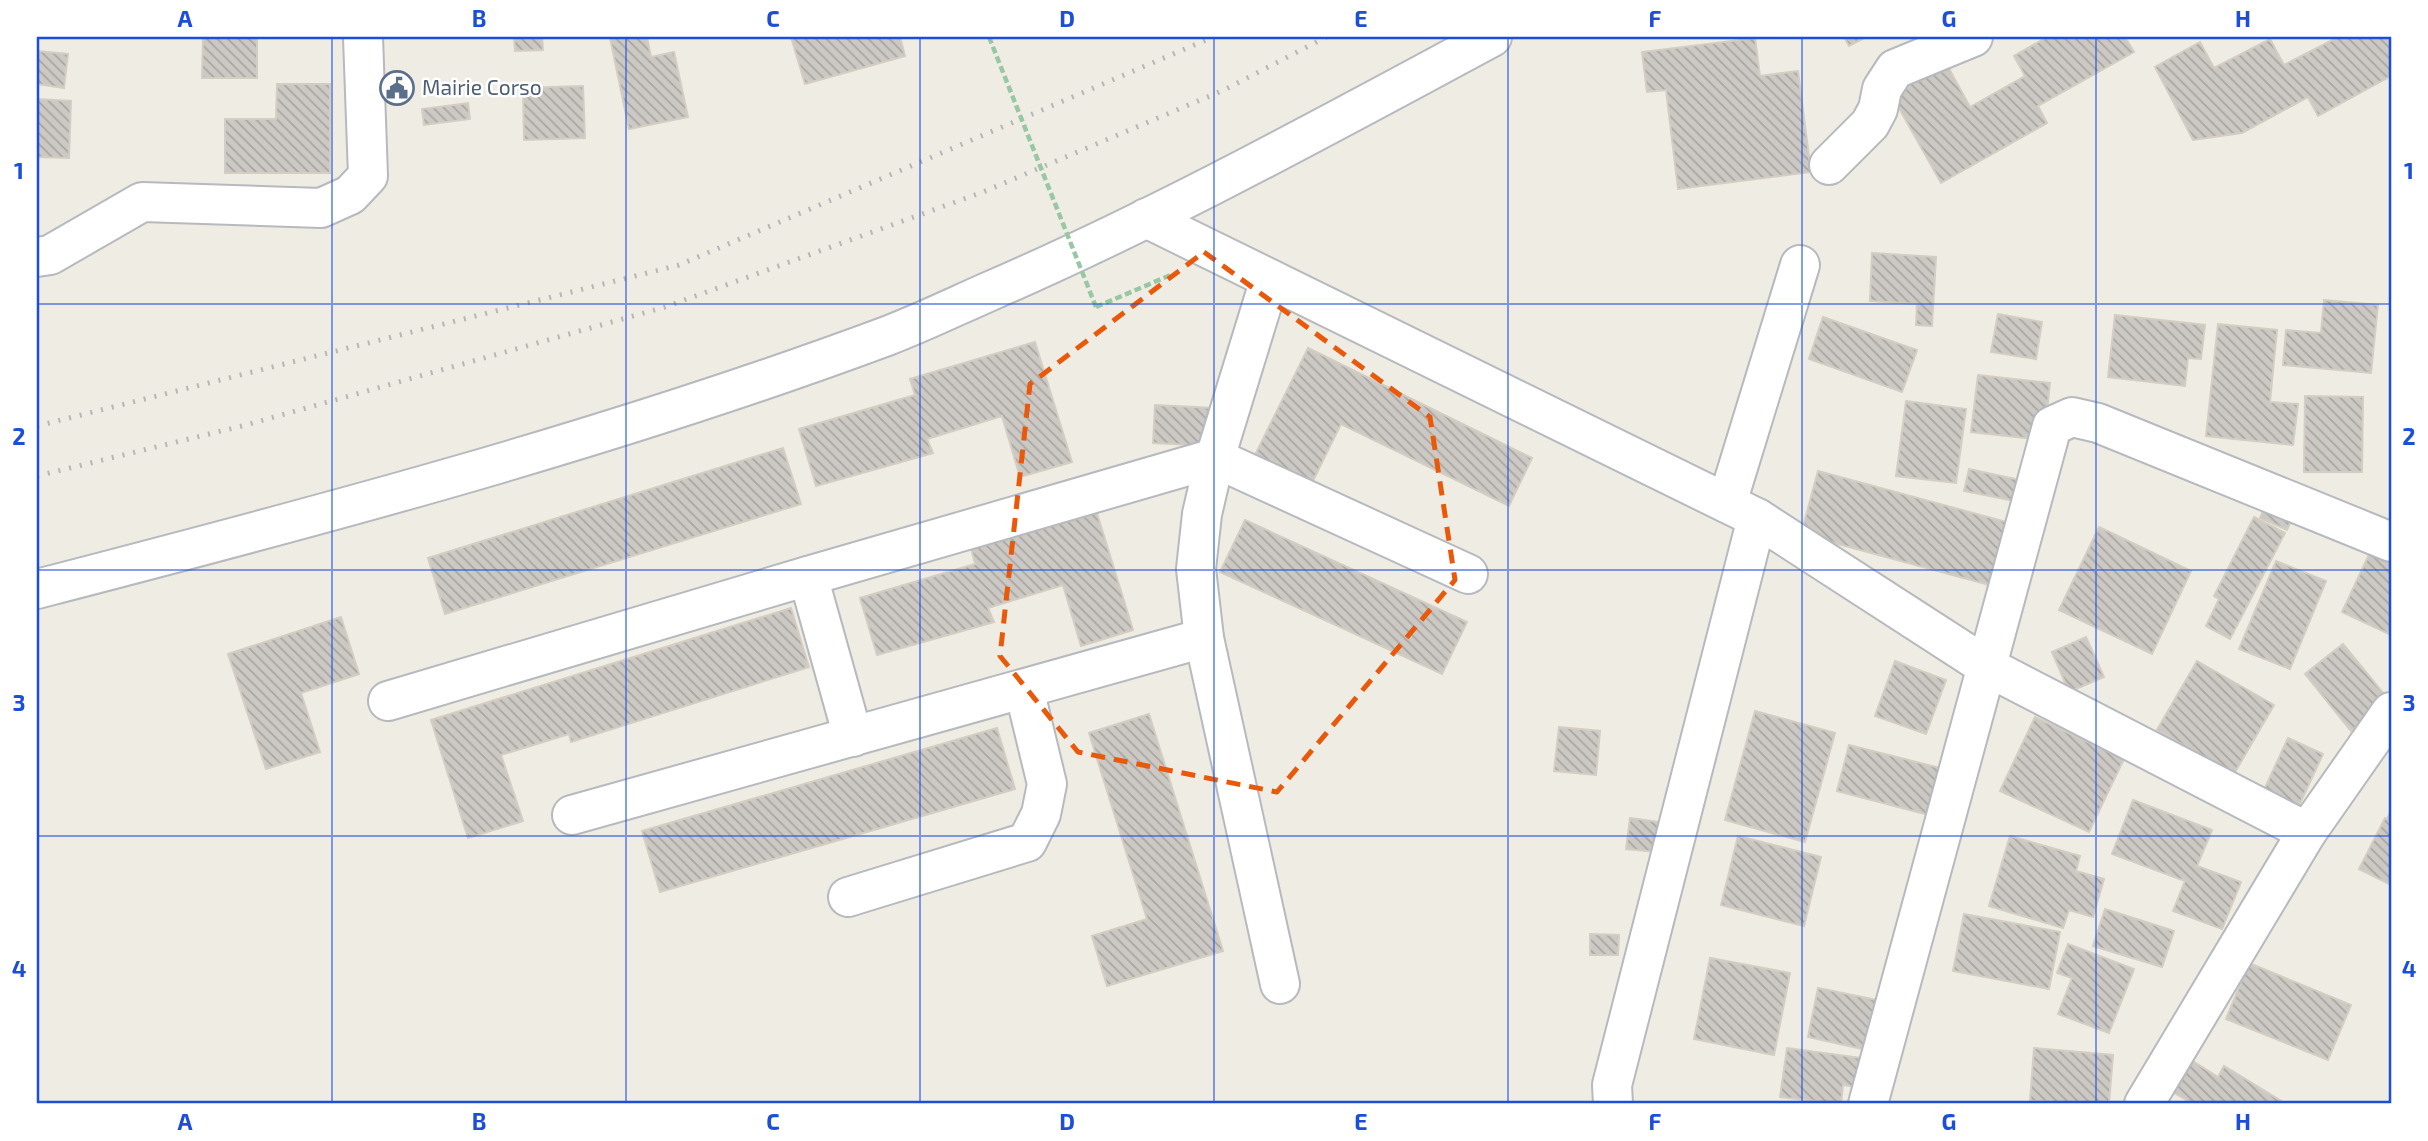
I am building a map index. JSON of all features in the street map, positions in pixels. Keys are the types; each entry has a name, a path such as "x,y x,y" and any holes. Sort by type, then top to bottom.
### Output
{"street":[{"path":"37,257 50,255 142,202 321,208 350,195 368,176 363,37"},
{"path":"37,589 289,524 661,415 890,335 1068,257 1294,144 1492,37"},
{"path":"1829,165 1870,124 1878,109 1882,89 1895,69 1973,37"},
{"path":"1146,218 1742,511 1986,666 2307,832"},
{"path":"1613,1104 1612,1085 1800,265"},
{"path":"1270,279 1215,458 1202,514 1196,569 1203,638 1280,984"},
{"path":"1868,1104 2052,426 2072,417 2098,423 2391,542"},
{"path":"388,701 1215,458 1468,575"},
{"path":"808,576 853,737"},
{"path":"572,815 1203,638"},
{"path":"848,897 1027,842 1041,814 1047,784 1024,689"},
{"path":"2144,1104 2307,832 2391,712"}],"path":[{"path":"989,37 1096,307 1158,281"}],"highlighted area":[{"path":"1204,252 1430,417 1455,580 1277,792 1078,752 1000,656 1030,384"}],"building":[{"path":"203,37 257,37 257,78 202,78"},
{"path":"514,37 542,37 543,50 515,51"},
{"path":"647,37 651,57 674,52 688,117 629,129 610,38"},
{"path":"791,37 900,37 905,56 805,84"},
{"path":"1844,37 1866,37 1849,46"},
{"path":"2047,37 2125,37 2134,52 2038,106 2047,123 1941,183 1891,94 1946,63 1970,107 2025,76 2014,56"},
{"path":"2338,37 2391,37 2391,76 2318,116 2308,97 2242,133 2193,140 2155,67 2200,42 2214,68 2270,39 2284,65"},
{"path":"1755,38 1760,76 1798,71 1811,172 1678,189 1666,90 1647,92 1642,52"},
{"path":"37,51 68,54 64,88 37,84"},
{"path":"277,84 330,84 330,173 225,173 225,119 276,119"},
{"path":"583,86 585,138 524,140 523,88"},
{"path":"37,99 71,101 69,158 37,157"},
{"path":"468,103 470,119 424,125 422,109"},
{"path":"1872,253 1936,257 1932,326 1916,325 1917,304 1870,301"},
{"path":"2324,300 2378,305 2371,373 2283,365 2286,330 2321,333"},
{"path":"1998,314 2042,322 2036,359 1991,352"},
{"path":"2115,315 2205,325 2201,359 2188,358 2185,386 2108,377"},
{"path":"1823,317 1917,350 1902,392 1809,359"},
{"path":"2218,324 2277,330 2270,402 2298,404 2293,445 2206,436"},
{"path":"1035,342 1072,462 1020,477 1002,416 927,439 933,453 816,486 799,429 915,395 910,379"},
{"path":"1308,348 1532,458 1509,506 1341,424 1310,487 1253,459"},
{"path":"1978,375 2050,383 2044,440 1971,432"},
{"path":"2305,396 2363,397 2362,472 2304,472"},
{"path":"1906,401 1966,409 1956,483 1896,476"},
{"path":"1155,405 1213,408 1211,446 1153,443"},
{"path":"783,448 801,504 445,614 428,558"},
{"path":"1969,469 2029,482 2025,503 1964,491"},
{"path":"1818,471 2010,523 1993,586 1801,534"},
{"path":"2267,502 2294,514 2287,530 2260,518"},
{"path":"1096,510 1133,630 1081,646 1063,585 988,608 994,622 877,655 860,598 975,564 971,548"},
{"path":"2254,517 2285,533 2230,639 2206,626 2219,599 2214,596"},
{"path":"1245,520 1467,622 1442,674 1220,572"},
{"path":"2099,527 2191,571 2152,654 2059,610"},
{"path":"2372,548 2391,557 2391,635 2342,612"},
{"path":"2276,561 2326,581 2290,669 2239,649"},
{"path":"791,608 809,667 571,742 569,734 501,755 523,821 468,838 431,720"},
{"path":"341,617 359,674 301,693 320,752 266,769 228,654"},
{"path":"2086,637 2104,677 2069,692 2052,652"},
{"path":"2343,644 2389,700 2351,731 2305,674"},
{"path":"1895,661 1946,680 1926,734 1875,716"},
{"path":"2197,661 2274,705 2234,774 2157,730"},
{"path":"1755,711 1835,733 1805,842 1725,820"},
{"path":"1149,714 1223,951 1107,986 1092,936 1147,919 1089,733"},
{"path":"2035,717 2124,759 2089,832 2000,791"},
{"path":"1559,727 1600,731 1596,775 1554,771"},
{"path":"997,728 1015,789 660,892 642,831"},
{"path":"2288,738 2323,754 2298,808 2263,792"},
{"path":"1849,745 1956,772 1944,819 1837,791"},
{"path":"2133,800 2212,830 2197,866 2241,882 2222,929 2173,911 2185,881 2112,854"},
{"path":"2391,811 2391,885 2359,869"},
{"path":"1630,818 1660,822 1657,852 1626,849"},
{"path":"1738,836 1821,857 1804,926 1721,905"},
{"path":"2010,836 2080,856 2076,871 2104,879 2093,917 2069,910 2063,928 1989,906"},
{"path":"2105,909 2174,931 2162,967 2093,946"},
{"path":"1964,914 2060,932 2049,989 1953,971"},
{"path":"1590,934 1619,935 1618,955 1590,955"},
{"path":"2068,944 2134,969 2109,1033 2058,1014 2072,978 2057,973"},
{"path":"1710,958 1790,973 1774,1055 1694,1039"},
{"path":"2249,963 2351,1005 2328,1060 2226,1019"},
{"path":"1818,988 1887,1002 1876,1052 1808,1037"},
{"path":"1787,1048 1869,1059 1864,1088 1843,1085 1841,1104 1780,1097"},
{"path":"2034,1048 2113,1055 2109,1104 2030,1101"},
{"path":"2191,1060 2218,1077 2224,1066 2286,1104 2193,1104 2171,1091"}],"railway":[{"path":"37,426 679,265 1213,37"},
{"path":"37,476 246,425 665,307 983,192 1224,90 1326,37"}],"place":[{"name":"Mairie Corso","path":"397,88"}]}
